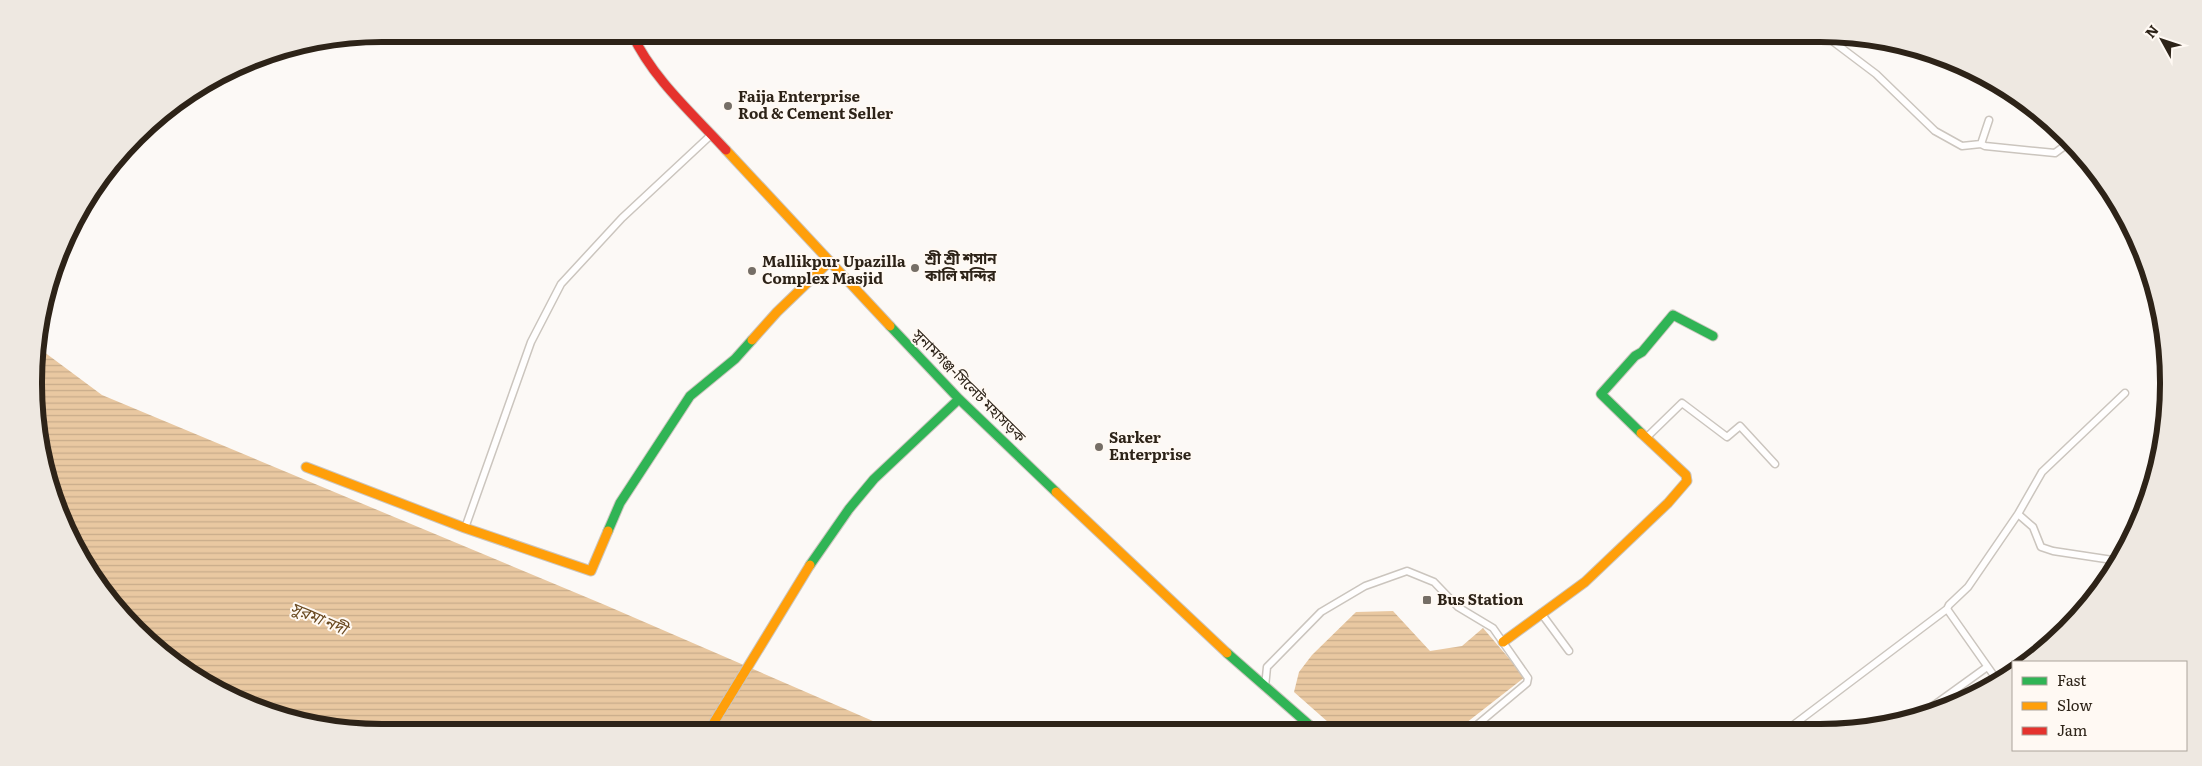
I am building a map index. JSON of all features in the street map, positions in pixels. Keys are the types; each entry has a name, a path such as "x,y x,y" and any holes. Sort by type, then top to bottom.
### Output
{"main road":[{"name":"সুনামগঞ্জ-সিলেট মহাসড়ক","path":"636,42 667,87 959,399 1198,628 1308,724"},
{"path":"306,467 465,528 591,571 620,503 690,396 735,360 777,312 830,261"},
{"path":"1503,642 1585,582 1668,503 1687,481 1686,475 1601,394 1635,356 1642,352 1673,315 1713,336"},
{"path":"713,724 810,565 849,509 880,473 959,399"}],"street":[{"path":"1835,43 1876,74 1935,130 1962,146 1980,144 2055,153 2064,146"},
{"path":"1980,144 1989,120"},
{"path":"465,528 530,342 561,284 622,218 711,135"},
{"path":"1795,724 1947,609 1968,587 2018,514 2042,472 2125,393"},
{"path":"1647,437 1682,403 1727,438 1740,426 1776,464"},
{"path":"2018,514 2033,526 2041,547 2053,551 2110,560"},
{"path":"1265,687 1267,667 1322,612 1365,586 1407,571 1434,582 1458,607 1493,628 1528,678 1478,724"},
{"path":"1947,609 1993,675"},
{"path":"1541,613 1569,651"},
{"path":"1940,701 1987,667"}],"water":[{"name":"সুরমা নদী","path":"44,352 102,395 605,605 880,724 383,724 339,721 317,717 253,698 213,678 158,639 127,608 88,553 68,513 49,449 43,405"},
{"path":"1393,611 1430,651 1462,646 1483,628 1525,677 1465,724 1330,724 1294,692 1299,672 1312,655 1356,612"}],"traffic: fast":[{"path":"1641,433 1601,394 1635,356 1642,352 1673,315 1713,336"},
{"path":"890,326 959,399 1056,492"},
{"path":"608,531 620,503 690,396 735,359 752,340"},
{"path":"810,565 849,509 874,479 959,399"},
{"path":"1227,653 1308,724"}],"traffic: slow":[{"path":"726,150 890,326"},
{"path":"752,340 777,312 830,261"},
{"path":"1503,642 1585,582 1668,503 1687,481 1686,475 1641,433"},
{"path":"306,467 465,528 591,571 608,531"},
{"path":"1056,492 1227,653"},
{"path":"713,724 810,565"}],"traffic: jam":[{"path":"636,42 662,81 726,150"}],"place":[{"name":"Faija Enterprise Rod & Cement Seller","path":"728,106"},
{"name":"শ্রী শ্রী শসান কালি মন্দির","path":"915,268"},
{"name":"Mallikpur Upazilla Complex Masjid","path":"752,271"},
{"name":"Sarker Enterprise","path":"1099,447"},
{"name":"Bus Station","path":"1427,600"}]}
